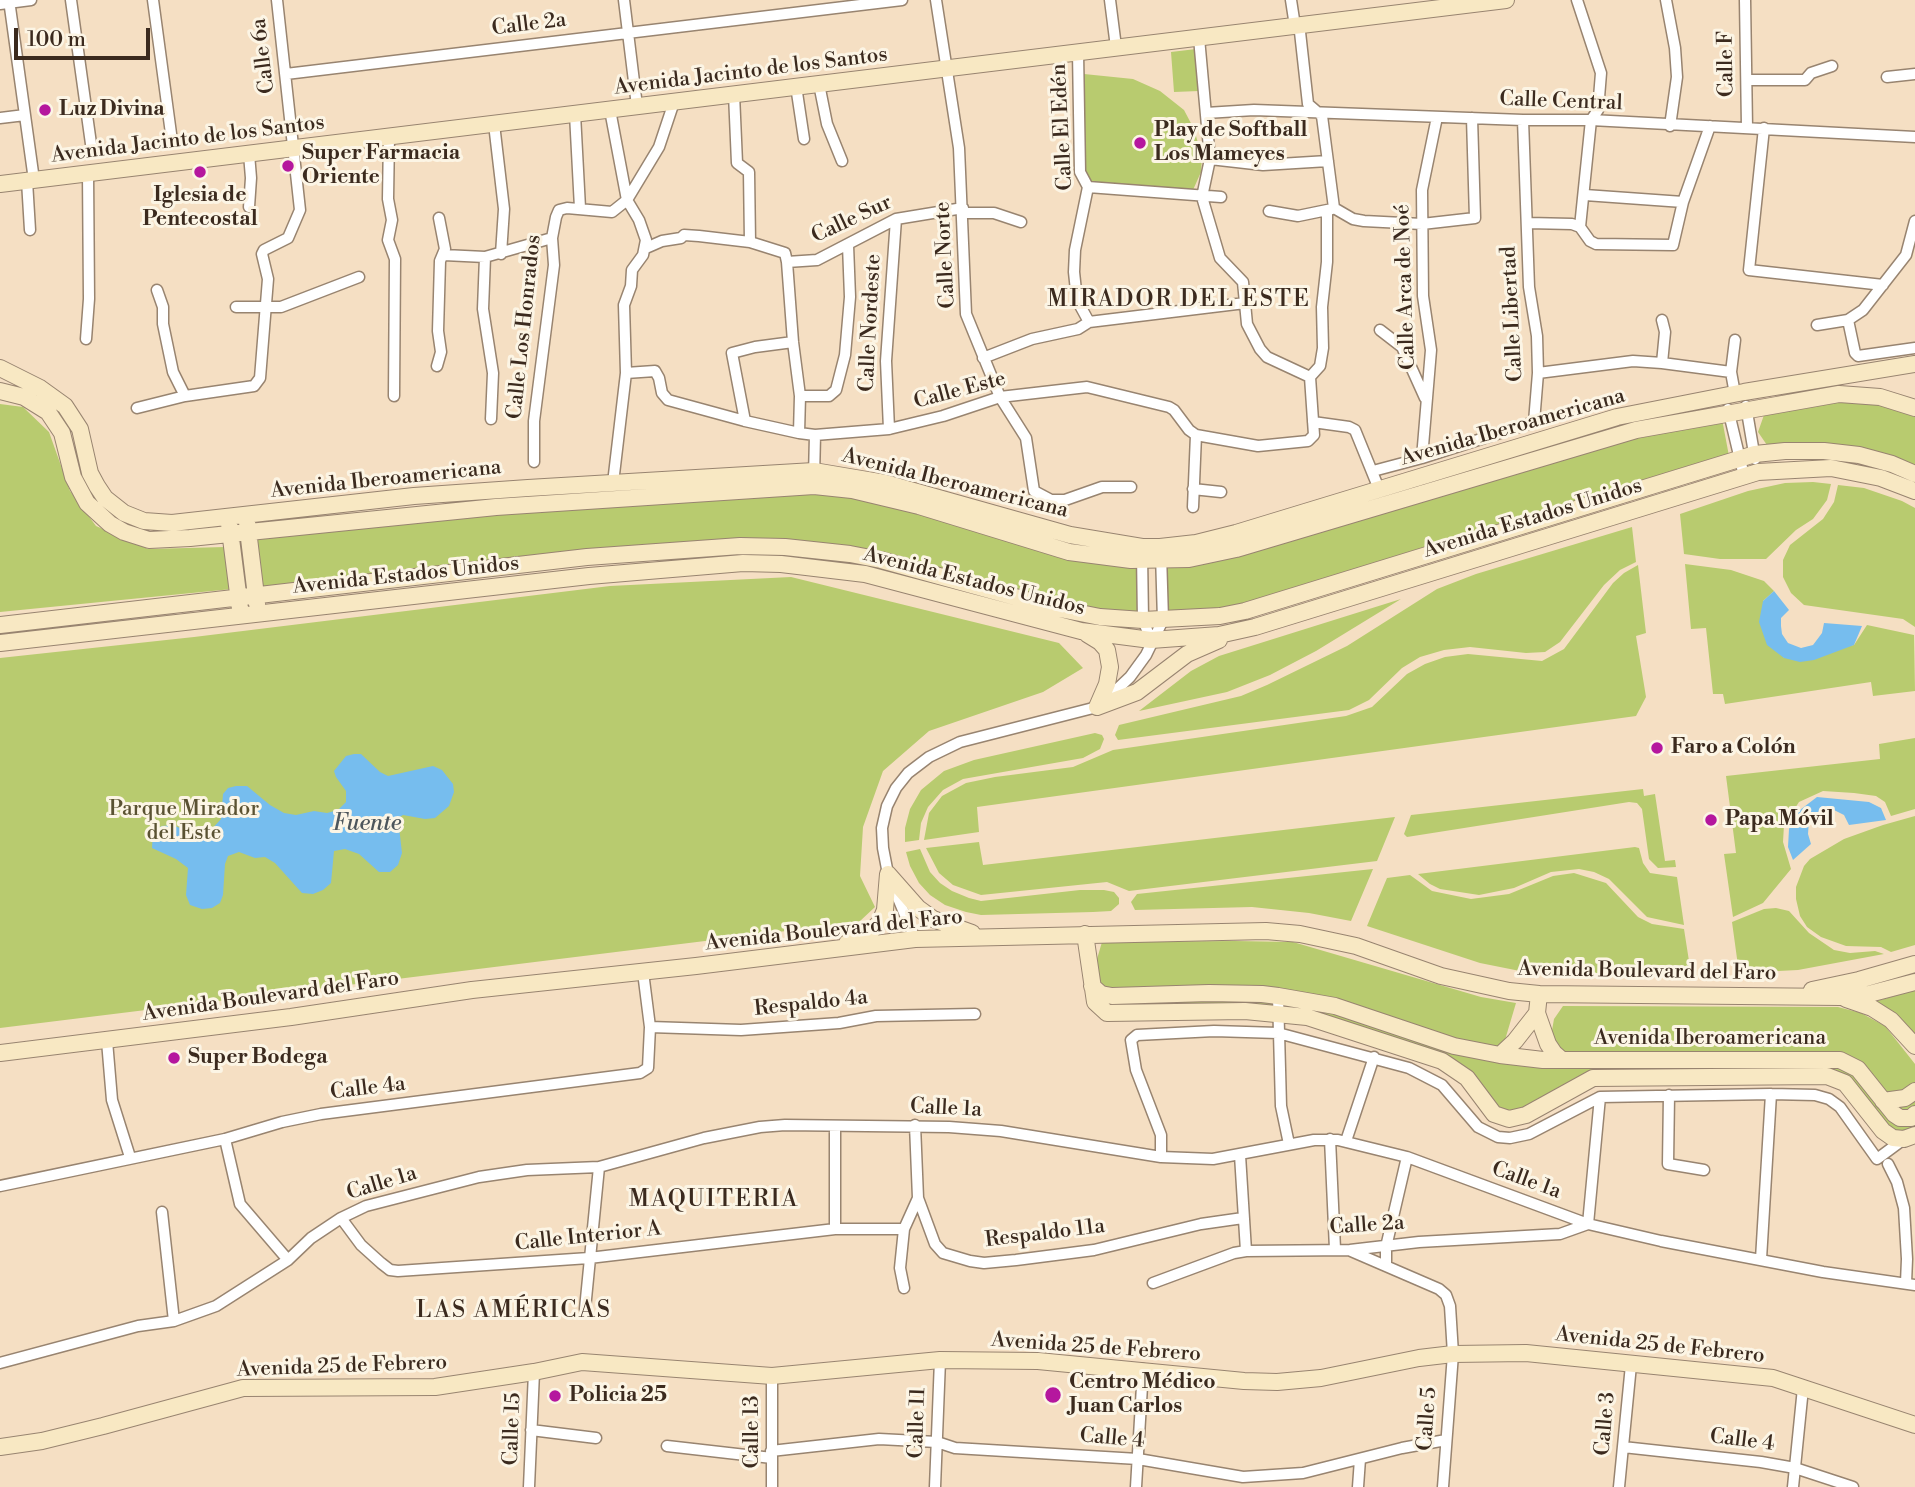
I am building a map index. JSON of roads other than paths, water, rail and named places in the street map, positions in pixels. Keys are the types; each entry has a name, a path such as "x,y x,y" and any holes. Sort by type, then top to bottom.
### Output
{"street":[{"path":"30,230 31,180 25,115 6,2 31,0"},
{"path":"71,0 92,151"},
{"path":"153,0 173,141"},
{"name":"Calle 6a","path":"266,308 268,279 262,254 264,250 288,238 300,210 281,0"},
{"path":"624,0 637,106"},
{"name":"Calle 2a","path":"286,74 902,0"},
{"name":"Calle Norte","path":"936,0 959,148 966,310 1000,397 1026,438 1034,491 1052,500 1065,500 1102,487 1131,487"},
{"path":"1110,0 1116,47"},
{"path":"1193,507 1196,435 1258,446 1312,439 1310,377 1320,366 1323,348 1322,301 1331,209 1322,116 1308,104 1300,32 1295,26 1291,0"},
{"name":"Avenida Jacinto de los Santos","path":"0,184 1506,0"},
{"path":"1577,0 1601,71 1598,110 1591,120 1580,227"},
{"path":"1666,0 1677,76 1670,126"},
{"name":"Calle F","path":"1745,0 1747,127"},
{"path":"1199,38 1210,159 1202,197 1220,258 1243,281 1248,326 1264,354 1310,377"},
{"name":"Calle El Edén","path":"1078,52 1080,172 1088,187 1075,250 1074,272 1077,300 1089,322"},
{"path":"1747,80 1805,80 1811,73 1832,66"},
{"path":"1887,77 1915,74"},
{"path":"819,84 827,124 842,161"},
{"path":"796,86 804,139"},
{"path":"734,94 737,163 749,173 750,242"},
{"path":"576,114 580,208 612,212 627,200 659,147 674,102"},
{"path":"610,110 627,200 645,234 646,248"},
{"name":"Calle Central","path":"1206,113 1254,110 1591,120 1915,137"},
{"path":"0,118 25,115"},
{"name":"Calle Arca de Noé","path":"1422,458 1431,350 1423,296 1423,181 1437,117"},
{"path":"1269,211 1297,216 1331,209 1360,221 1422,224 1476,217 1472,118"},
{"name":"Calle Libertad","path":"1373,471 1533,423 1538,373 1529,287 1523,120"},
{"path":"494,124 504,209 501,254"},
{"path":"1528,223 1572,223 1580,227 1593,243 1673,245 1683,202 1710,126"},
{"path":"1764,128 1749,270 1884,285"},
{"path":"390,136 388,199 392,220 388,240 394,259 394,396"},
{"path":"249,154 249,207"},
{"path":"1210,159 1263,165 1328,161"},
{"path":"86,339 89,299 88,173"},
{"path":"1088,187 1221,197"},
{"path":"1585,195 1683,202"},
{"name":"Calle Los Honrados","path":"534,462 534,421 554,265 552,238 559,210 580,208"},
{"name":"Calle Sur","path":"787,262 818,259 896,219 963,211 994,213 1021,222"},
{"path":"437,366 441,357 438,314 440,261 444,254 445,240 439,218"},
{"name":"Calle Nordeste","path":"889,429 886,360 896,219"},
{"path":"1816,325 1848,320 1861,312 1906,256 1915,221"},
{"path":"613,483 626,373 624,305 631,286 632,270 646,248 662,241 682,236 750,242 785,253 800,396 799,433"},
{"path":"444,254 485,257 552,238"},
{"path":"800,396 829,396 836,390 845,355 850,297 848,245"},
{"path":"1906,256 1915,264"},
{"path":"485,257 483,309 493,373 491,419"},
{"path":"236,307 281,307 359,277"},
{"path":"157,290 163,307 163,324 173,372 185,396"},
{"path":"983,358 1032,339 1078,330 1089,322 1245,303"},
{"path":"137,408 185,396 254,386 258,383 266,308"},
{"path":"1662,320 1665,332 1662,363"},
{"path":"1848,320 1858,356 1915,348"},
{"path":"1380,330 1402,348 1426,401"},
{"path":"1735,340 1731,372 1735,394 1747,411 1747,456"},
{"path":"744,421 732,353 793,342"},
{"path":"1538,373 1628,362 1662,363 1731,372"},
{"name":"Avenida Iberoamericana","path":"1161,554 1617,417 1915,364"},
{"name":"Avenida Iberoamericana","path":"0,368 40,388 65,406 80,429 90,473 97,486 105,498 124,513 157,523 229,526"},
{"name":"Calle Este","path":"626,373 654,371 659,378 662,393 668,400 744,421 815,435 889,429 943,416 1000,397 1089,387 1169,407 1196,435"},
{"name":"Avenida Iberoamericana","path":"0,391 24,397 48,412 62,433 78,489 87,503 110,524 149,540 164,541 247,524 509,506 814,479"},
{"path":"1735,394 1729,413 1747,456 1751,474"},
{"name":"Avenida Iberoamericana","path":"247,524 414,496 613,483 814,479 886,483 1070,535 1142,553 1189,559 1236,549 1599,439 1839,394 1880,397 1915,408"},
{"path":"1313,422 1355,430 1379,489"},
{"path":"814,479 815,435"},
{"name":"Avenida Estados Unidos","path":"0,625 587,557 740,546 785,547 881,560 1055,608 1100,617 1163,620 1220,616 1245,611 1747,456 1785,451 1847,453 1892,464 1915,474"},
{"name":"Avenida Estados Unidos","path":"0,643 589,576 743,563 781,564 864,574 1082,631 1152,640 1219,635 1255,627 1751,474 1831,468 1881,478 1915,491"},
{"path":"1193,489 1221,492"},
{"path":"247,524 258,614"},
{"path":"229,526 241,615"},
{"path":"1142,553 1143,620 1152,640"},
{"path":"1097,707 1130,677 1146,655 1163,620 1161,554"},
{"path":"587,557 589,576"},
{"path":"839,947 871,931 880,922 885,910 888,874 882,828 887,806 908,773 929,757 960,741 1097,707 1137,692 1188,654 1255,627"},
{"path":"1082,631 1100,642 1107,650 1110,667 1107,684 1097,707"},
{"path":"888,874 918,908 933,919 984,937"},
{"path":"888,874 915,939"},
{"name":"Avenida Boulevard del Faro","path":"0,1052 291,1017 472,990 915,939 1266,931 1300,934 1356,946 1441,976 1508,991 1539,994 1841,997 1868,994 1915,982"},
{"name":"Avenida Iberoamericana","path":"1085,934 1092,986 1101,994 1222,993 1278,1004 1335,1006 1454,1045 1500,1055 1562,1060 1840,1060 1858,1069 1900,1118 1911,1118 1915,1114"},
{"name":"Avenida Boulevard del Faro","path":"1796,996 1915,964"},
{"name":"Calle 4a","path":"0,1186 225,1139 321,1114 640,1073 648,1068 650,1027 643,972"},
{"path":"1539,994 1537,1013 1548,1044 1562,1060"},
{"path":"1841,997 1891,1020 1915,1046"},
{"path":"1278,1004 1281,1106 1289,1144"},
{"name":"Avenida Iberoamericana","path":"1278,1004 1307,1017 1442,1061 1467,1078 1494,1114 1509,1119 1526,1115 1593,1079 1827,1076 1845,1083 1883,1131 1904,1137"},
{"path":"1500,1055 1537,1013"},
{"name":"Respaldo 4a","path":"650,1027 741,1030 839,1023 876,1016 975,1014"},
{"path":"1161,1157 1161,1135 1136,1070 1131,1040 1138,1035 1214,1031 1278,1033 1374,1057 1409,1068 1442,1085 1478,1127 1498,1137 1521,1138 1600,1097 1771,1094 1815,1096 1829,1099 1840,1107 1897,1182 1904,1208 1910,1284"},
{"path":"107,1041 112,1100 130,1157"},
{"path":"1346,1141 1374,1057"},
{"path":"1883,1101 1905,1098 1915,1091"},
{"path":"1761,1259 1771,1094"},
{"path":"1669,1095 1668,1164 1704,1170"},
{"path":"1588,1224 1600,1097"},
{"name":"Calle 1a","path":"0,1363 138,1326 174,1321 216,1306 288,1260 311,1238 341,1218 366,1206 479,1177 527,1170 599,1167 704,1138 785,1125 915,1125 1001,1131 1161,1157 1213,1159 1289,1144 1330,1139 1346,1141 1407,1157 1588,1224 1661,1241 1824,1272 1910,1284"},
{"name":"Respaldo 11a","path":"915,1125 918,1198 935,1244 943,1253 970,1261 984,1263 1094,1250 1201,1224 1243,1218"},
{"path":"835,1127 835,1229"},
{"path":"1880,1158 1904,1137"},
{"path":"225,1139 240,1204 288,1260"},
{"path":"1330,1139 1335,1249"},
{"path":"1240,1155 1246,1251"},
{"path":"1350,1250 1386,1266 1386,1247 1407,1157"},
{"path":"585,1309 599,1167"},
{"path":"904,1288 900,1268 904,1229 918,1198"},
{"path":"162,1212 174,1321"},
{"name":"Calle Interior A","path":"341,1218 361,1245 390,1270 398,1271 589,1258 835,1229 904,1229"},
{"name":"Calle 2a","path":"1153,1283 1234,1252 1350,1250 1419,1242 1560,1234 1588,1224"},
{"name":"Calle 5","path":"1386,1266 1439,1289 1446,1295 1450,1306 1453,1354 1443,1487"},
{"name":"Avenida 25 de Febrero","path":"0,1447 42,1441 243,1388 435,1387 582,1362 772,1376 940,1360 1038,1361 1277,1382 1321,1378 1419,1358 1453,1354 1526,1353 1773,1378 1915,1424"},
{"name":"Calle 11","path":"935,1487 940,1360"},
{"name":"Calle 3","path":"1619,1487 1631,1365"},
{"path":"1136,1487 1143,1369"},
{"name":"Calle 15","path":"529,1487 534,1372"},
{"name":"Calle 13","path":"772,1376 772,1487"},
{"path":"1793,1487 1803,1388"},
{"name":"Avenida 25 de Febrero","path":"0,1456 26,1451 103,1426"},
{"path":"531,1430 596,1438"},
{"name":"Calle 4","path":"667,1446 771,1454 879,1439 937,1442 955,1448 1138,1459 1243,1477 1303,1473 1446,1440"},
{"name":"Calle 4","path":"1623,1447 1795,1468 1853,1487"},
{"path":"1358,1487 1360,1459"}],"water":[{"path":"1774,591 1789,610 1781,618 1782,634 1788,643 1801,648 1813,645 1822,633 1824,623 1862,626 1854,645 1814,660 1800,662 1784,658 1767,645 1759,622 1763,601"},
{"name":"Fuente","path":"361,754 388,776 433,766 442,770 453,784 454,792 449,806 435,818 403,815 398,818 402,853 398,865 390,872 379,872 359,854 345,849 334,851 331,883 313,894 302,893 275,863 265,857 255,858 239,852 228,856 225,864 220,903 212,908 202,909 190,905 186,895 188,868 152,848 153,831 162,826 173,825 196,835 211,830 221,819 223,794 228,788 236,786 247,786 284,813 296,815 338,810 346,802 346,791 334,771 346,756"},
{"path":"1817,797 1869,802 1881,808 1886,820 1849,825 1844,815 1832,809 1819,811 1809,820 1808,834 1811,844 1793,860 1788,847 1789,829 1796,813"}],"place":[{"name":"Luz Divina","path":"45,110"},
{"name":"Play de Softball Los Mameyes","path":"1140,143"},
{"name":"Super Farmacia Oriente","path":"288,166"},
{"name":"Iglesia de Pentecostal","path":"200,172"},
{"name":"Faro a Colón","path":"1657,748"},
{"name":"Papa Móvil","path":"1711,820"},
{"name":"Super Bodega","path":"174,1058"},
{"name":"Centro Médico Juan Carlos","path":"1053,1395"},
{"name":"Policia 25","path":"555,1396"}],"district":[{"name":"MIRADOR DEL ESTE","path":"1179,300"},
{"name":"MAQUITERIA","path":"714,1200"},
{"name":"LAS AMÉRICAS","path":"514,1311"}],"park label":[{"name":"Parque Mirador del Este","path":"184,822"}]}
